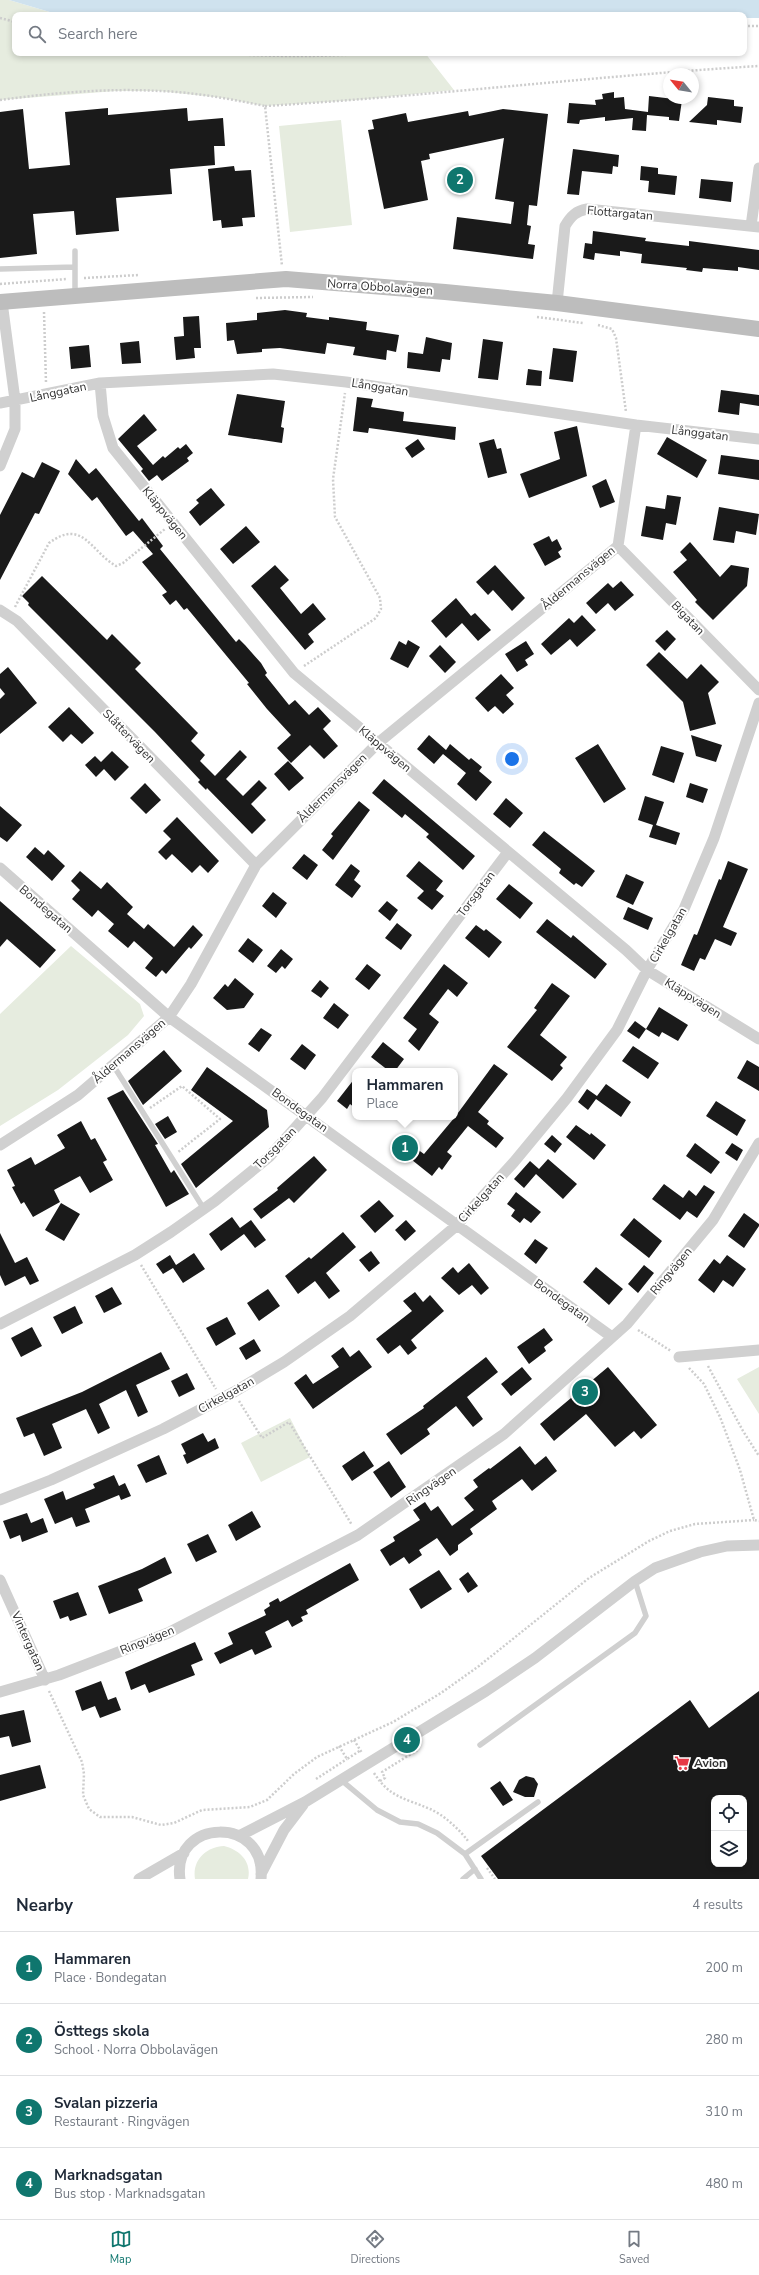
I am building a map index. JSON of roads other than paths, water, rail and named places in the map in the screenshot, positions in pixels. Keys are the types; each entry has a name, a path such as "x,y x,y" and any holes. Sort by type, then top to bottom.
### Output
{"street":[{"path":"755,226 759,168"},
{"name":"Flottargatan","path":"557,303 565,226 569,219 580,210 587,209 755,226"},
{"name":"Norra Obbolavägen","path":"1,302 75,295 286,280 445,292 557,303 759,329"},
{"path":"0,466 15,429 15,400 1,302"},
{"name":"Långgatan","path":"0,403 100,383 273,374 346,382 636,425 759,439"},
{"name":"Kläppvägen","path":"100,383 103,416 113,448 294,673 626,950 647,970 759,1039"},
{"name":"Åldermansvägen","path":"0,1145 78,1095 169,1017 191,984 256,865 378,743 618,546 636,425"},
{"name":"Bigatan","path":"618,546 759,690"},
{"name":"Slåttervägen","path":"0,610 10,616 256,865"},
{"name":"Cirkelgatan","path":"0,1500 52,1480 163,1428 234,1392 284,1362 350,1316 456,1226 514,1162 576,1086 617,1030 647,970 684,909 714,838 759,703"},
{"name":"Torsgatan","path":"0,1324 135,1255 204,1209 269,1157 307,1115 508,852"},
{"name":"Bondegatan","path":"0,868 169,1017 307,1115 456,1226 612,1337"},
{"name":"Ringvägen","path":"0,1692 45,1680 168,1633 358,1535 504,1434 627,1324 713,1220 759,1143"},
{"path":"679,1357 759,1350"},
{"path":"240,1836 305,1802 486,1691 535,1658 635,1581 655,1568 700,1552 727,1546 757,1547"},
{"name":"Vintergatan","path":"0,1580 45,1680"},
{"path":"261,1877 284,1830 305,1802"},
{"path":"180,1879 179,1868 184,1853 194,1840 206,1834 222,1831 240,1836 248,1842 256,1852 260,1862 261,1877"},
{"path":"139,1879 184,1853"}],"lane":[{"path":"75,251 75,295"},
{"path":"0,270 75,267"},
{"path":"112,1065 204,1209"},
{"path":"480,1745 635,1633 646,1616 635,1581"},
{"path":"341,1780 377,1810 400,1822 418,1824 437,1833 465,1854 481,1879"},
{"path":"465,1854 538,1802"},
{"path":"463,1879 475,1870"}],"water":[{"path":"9,0 759,0 759,18 747,18 747,12 50,12"}],"place":[{"name":"Östtegs skola","path":"460,180"},
{"name":"Hammaren","path":"405,1148"},
{"name":"Svalan pizzeria","path":"585,1392"},
{"name":"Marknadsgatan","path":"407,1740"},
{"name":"Avion","path":"682,1763"}]}
